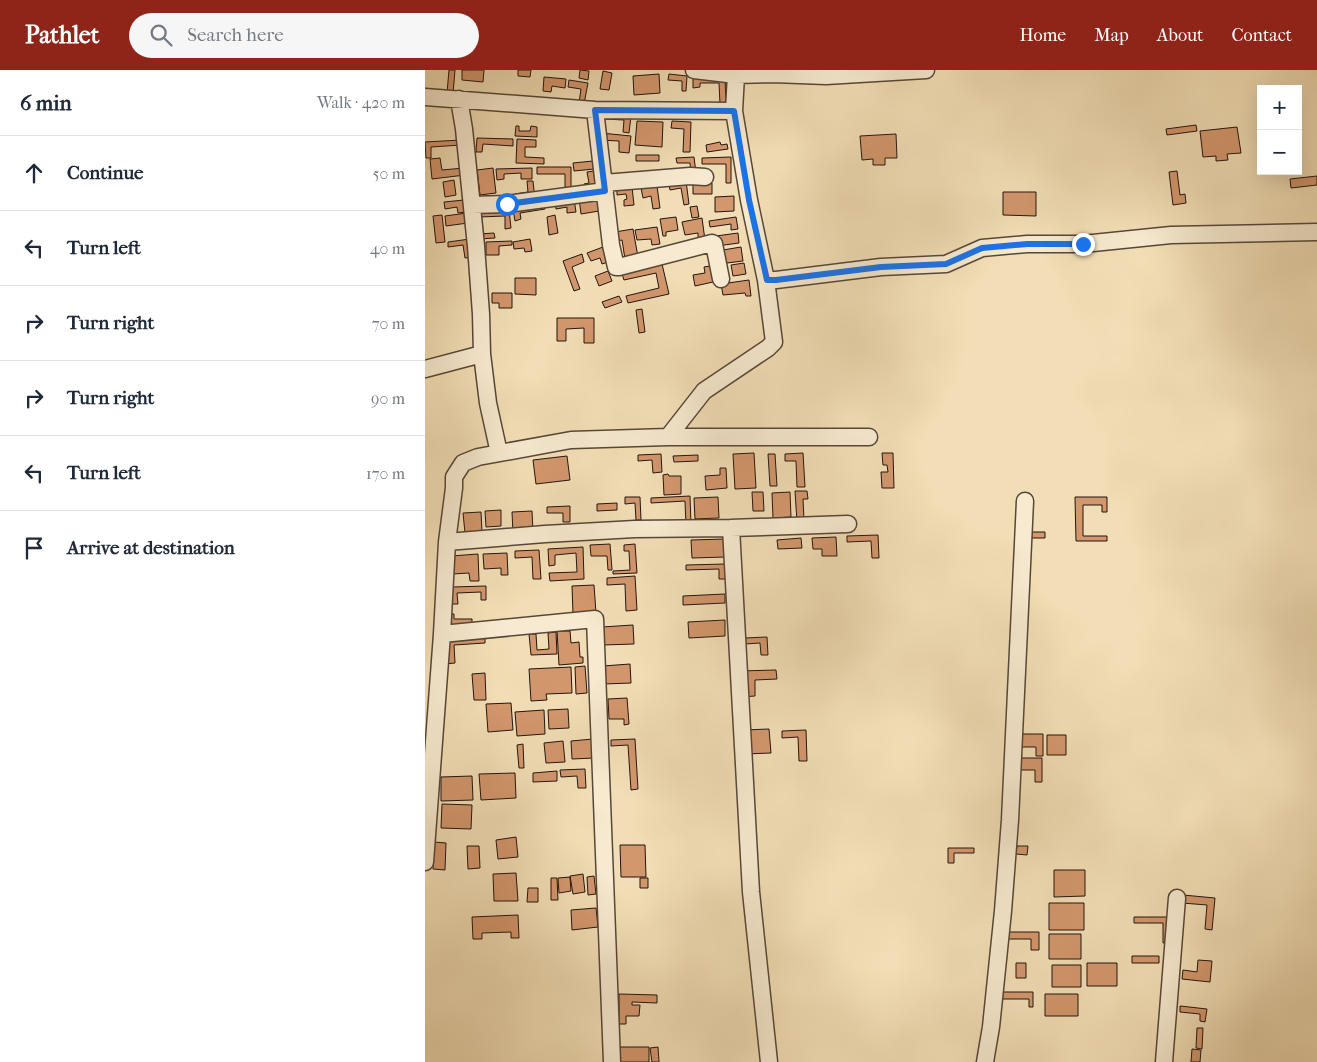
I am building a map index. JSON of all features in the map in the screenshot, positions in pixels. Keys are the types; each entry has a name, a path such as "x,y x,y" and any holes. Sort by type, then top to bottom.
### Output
{"street":[{"path":"694,70 735,75 926,70"},
{"path":"668,437 704,391 774,342 767,280 749,200 734,111 735,75"},
{"path":"425,97 595,110 734,111"},
{"path":"459,99 464,129 476,246 482,354 488,403 499,452"},
{"path":"595,110 611,245 616,267 619,268 712,243 714,244 721,278"},
{"path":"472,205 507,204 604,187 690,176 705,177"},
{"path":"767,280 881,267 946,264 982,248 1027,244 1083,244 1171,235 1317,232"},
{"path":"425,370 482,354"},
{"path":"425,862 447,542 455,477 463,463 499,452 571,440 668,437 869,437"},
{"path":"985,1062 991,1027 1009,830 1025,501"},
{"path":"447,542 635,529 848,524"},
{"path":"731,528 751,892 769,1062"},
{"path":"442,634 595,619 612,1062"},
{"path":"1165,1062 1177,898"}],"building":[{"path":"449,70 455,70 453,94 447,93"},
{"path":"462,70 484,70 483,82 462,80"},
{"path":"518,70 531,70 530,77 518,76"},
{"path":"580,70 589,71 588,80 579,78"},
{"path":"603,71 612,73 609,90 600,89"},
{"path":"659,74 660,93 634,95 633,76"},
{"path":"669,74 687,76 686,91 682,91 682,81 668,80"},
{"path":"544,77 566,79 565,88 552,86 551,92 543,91"},
{"path":"725,77 726,104 720,104 719,83 700,83 700,87 693,88 693,78"},
{"path":"569,80 588,83 584,104 579,103 581,89 568,87"},
{"path":"605,114 631,116 629,133 623,132 624,120 605,119"},
{"path":"637,121 663,122 662,147 635,145"},
{"path":"672,121 691,122 690,152 683,152 684,129 671,128"},
{"path":"1196,125 1197,131 1167,135 1166,129"},
{"path":"516,126 519,126 519,131 530,131 531,126 537,127 537,137 515,136"},
{"path":"1237,127 1241,153 1227,154 1228,160 1216,161 1216,156 1203,157 1200,131"},
{"path":"601,133 631,136 629,153 619,152 619,141 600,140"},
{"path":"896,134 897,158 885,158 885,165 873,165 873,159 862,160 860,136"},
{"path":"477,138 513,139 513,146 483,144 482,152 476,152"},
{"path":"517,139 536,140 536,147 525,147 525,157 544,158 544,164 516,163"},
{"path":"461,140 461,145 431,147 431,158 426,158 425,142"},
{"path":"720,142 721,145 727,144 728,149 707,152 706,145"},
{"path":"636,155 659,155 659,161 636,161"},
{"path":"694,157 696,173 691,173 690,163 677,163 676,158"},
{"path":"731,157 731,183 726,183 726,164 702,164 702,158"},
{"path":"440,158 442,170 464,168 465,175 432,179 430,159"},
{"path":"593,161 594,169 574,171 573,163"},
{"path":"537,167 571,167 571,192 565,192 565,174 537,174"},
{"path":"493,168 496,193 480,195 477,170"},
{"path":"532,168 532,179 521,179 521,173 504,174 504,179 497,180 496,169"},
{"path":"594,171 598,189 586,191 584,184 589,183 587,172"},
{"path":"1177,171 1180,195 1185,194 1186,203 1173,205 1169,172"},
{"path":"1317,176 1317,185 1291,188 1290,179"},
{"path":"454,180 456,195 445,197 443,182"},
{"path":"527,181 533,181 534,191 531,197 516,200 515,194 528,192"},
{"path":"686,181 689,204 684,205 681,188 670,190 669,184"},
{"path":"693,183 712,183 712,194 693,194"},
{"path":"657,186 660,208 653,209 651,196 643,198 641,188"},
{"path":"632,187 634,205 624,206 624,200 627,199 626,194 617,195 617,189"},
{"path":"1003,192 1036,192 1036,216 1003,215"},
{"path":"596,195 599,211 581,214 579,198"},
{"path":"734,196 734,211 715,212 715,197"},
{"path":"574,199 576,212 567,213 567,207 556,209 555,202"},
{"path":"464,200 466,212 458,213 457,207 445,209 444,202"},
{"path":"544,204 545,209 520,213 521,219 515,221 513,209"},
{"path":"697,206 699,217 692,218 690,207"},
{"path":"509,210 511,228 505,229 505,216 479,217 479,211"},
{"path":"467,213 468,223 446,226 445,216"},
{"path":"442,215 445,242 436,243 433,216"},
{"path":"555,215 558,233 549,235 547,217"},
{"path":"676,217 678,230 666,232 666,236 663,236 660,219"},
{"path":"736,217 738,229 731,230 731,224 710,227 709,221"},
{"path":"702,218 705,240 698,242 698,233 685,235 682,222"},
{"path":"657,227 660,244 652,245 651,239 637,240 635,230"},
{"path":"633,229 638,257 625,259 622,240 616,241 615,232"},
{"path":"494,233 495,238 480,239 479,234"},
{"path":"738,233 739,243 717,246 716,236"},
{"path":"470,239 472,257 465,258 463,245 448,247 448,242"},
{"path":"530,239 532,251 525,252 524,248 514,249 513,242"},
{"path":"512,241 512,245 499,246 499,255 486,255 486,242"},
{"path":"603,247 608,262 602,264 600,258 591,261 587,253"},
{"path":"741,247 743,261 719,264 717,251"},
{"path":"582,254 584,262 572,267 580,289 574,291 563,261"},
{"path":"744,263 746,274 733,276 731,265"},
{"path":"662,264 669,294 628,303 626,296 659,288 656,273 624,280 622,274"},
{"path":"710,266 713,282 695,286 693,275 705,273 704,267"},
{"path":"608,271 612,281 599,286 595,276"},
{"path":"515,278 536,278 536,295 515,294"},
{"path":"749,280 751,296 746,296 745,293 723,295 721,284"},
{"path":"492,293 512,293 512,308 499,308 499,303 492,303"},
{"path":"619,296 622,302 605,308 602,302"},
{"path":"642,309 645,332 639,333 636,310"},
{"path":"557,318 594,318 594,343 584,343 584,328 566,329 566,341 557,341"},
{"path":"754,453 756,488 735,489 733,454"},
{"path":"803,453 805,487 797,487 796,461 785,461 785,454"},
{"path":"882,453 893,453 894,488 882,488 881,472 888,472 887,465 883,465"},
{"path":"661,454 662,472 653,473 652,460 638,461 638,455"},
{"path":"768,454 775,454 777,486 770,486"},
{"path":"698,455 698,461 674,462 673,456"},
{"path":"567,456 570,480 536,484 533,460"},
{"path":"720,468 726,468 727,488 706,490 705,476 720,475"},
{"path":"668,474 669,476 681,476 681,494 664,495 663,475"},
{"path":"795,491 807,491 808,499 803,499 804,519 797,522"},
{"path":"752,492 763,492 764,511 753,511"},
{"path":"790,492 791,517 773,518 772,493"},
{"path":"690,496 691,525 686,525 685,501 651,503 651,498"},
{"path":"625,497 640,497 641,520 636,520 635,503 625,504"},
{"path":"718,497 719,518 695,519 694,498"},
{"path":"1075,497 1107,497 1107,512 1102,512 1102,505 1083,505 1083,536 1107,536 1107,541 1076,541"},
{"path":"617,503 617,510 597,511 597,504"},
{"path":"570,506 570,522 563,522 563,513 547,513 547,507"},
{"path":"501,510 501,526 486,527 485,511"},
{"path":"532,511 533,532 513,533 512,512"},
{"path":"481,512 482,532 465,533 463,513"},
{"path":"1030,532 1045,532 1045,538 1030,538"},
{"path":"878,535 879,558 872,558 871,541 847,542 847,536"},
{"path":"836,537 837,556 822,556 822,549 813,549 812,538"},
{"path":"801,538 802,548 778,549 777,540"},
{"path":"725,539 726,557 692,558 691,540"},
{"path":"610,544 612,570 608,570 607,556 591,556 590,545"},
{"path":"635,544 637,573 613,574 613,571 630,570 629,551 624,551 624,545"},
{"path":"583,547 584,579 550,581 549,573 577,572 576,553 555,555 555,565 549,566 548,549"},
{"path":"539,550 541,579 533,579 532,557 515,558 515,551"},
{"path":"507,553 508,575 501,575 501,568 484,569 483,554"},
{"path":"478,554 479,581 470,581 469,573 452,574 451,556"},
{"path":"725,564 726,579 719,579 719,569 686,570 686,565"},
{"path":"635,576 637,610 626,611 625,584 607,585 607,578"},
{"path":"594,585 596,613 573,614 572,586"},
{"path":"486,586 486,600 481,600 481,592 457,593 458,604 452,604 452,587"},
{"path":"725,594 725,603 683,605 683,596"},
{"path":"448,614 454,614 454,619 472,619 472,628 448,629"},
{"path":"725,620 725,636 689,638 688,622"},
{"path":"633,625 634,644 603,645 602,627"},
{"path":"557,631 570,631 571,643 579,642 580,657 583,657 583,663 559,665"},
{"path":"556,632 557,654 531,655 529,634 536,634 537,650 549,649 548,633"},
{"path":"485,636 485,643 454,645 455,663 445,664 443,638"},
{"path":"767,637 768,655 761,655 760,643 745,644 745,638"},
{"path":"630,664 631,683 604,684 603,666"},
{"path":"585,666 587,693 576,694 575,667"},
{"path":"571,667 572,693 546,694 547,700 531,701 529,669"},
{"path":"776,670 777,679 755,680 755,696 740,697 739,671"},
{"path":"485,673 486,700 474,700 472,674"},
{"path":"627,698 629,724 624,725 624,719 609,719 608,699"},
{"path":"511,703 513,730 488,732 486,704"},
{"path":"568,709 569,728 549,729 548,710"},
{"path":"544,710 545,734 517,736 515,712"},
{"path":"769,729 771,753 745,754 744,730"},
{"path":"806,730 807,761 799,761 798,737 782,738 782,731"},
{"path":"1018,734 1043,734 1043,756 1036,756 1036,747 1018,747"},
{"path":"1047,735 1066,735 1066,755 1047,755"},
{"path":"593,739 594,758 572,759 571,741"},
{"path":"635,739 638,789 631,790 628,745 611,746 611,740"},
{"path":"563,741 565,762 546,763 544,743"},
{"path":"523,744 524,768 519,768 517,745"},
{"path":"1019,758 1042,758 1042,782 1035,782 1035,770 1019,770"},
{"path":"585,769 586,788 578,788 577,776 561,777 560,770"},
{"path":"557,771 557,781 533,782 533,773"},
{"path":"515,773 516,798 481,800 479,774"},
{"path":"472,776 473,800 441,801 441,777"},
{"path":"442,804 472,805 471,829 441,828"},
{"path":"516,837 518,857 498,859 496,840"},
{"path":"434,842 446,843 445,870 433,869"},
{"path":"620,845 645,845 646,877 621,877"},
{"path":"467,846 479,846 480,868 468,869"},
{"path":"1017,846 1028,846 1027,855 1016,854"},
{"path":"948,848 974,848 974,853 954,853 954,863 948,863"},
{"path":"1054,870 1085,870 1085,896 1054,897"},
{"path":"516,873 518,901 494,901 493,874"},
{"path":"583,874 585,892 573,894 570,876"},
{"path":"594,876 596,894 588,895 587,877"},
{"path":"570,877 571,891 559,893 558,878"},
{"path":"551,878 557,878 558,900 551,900"},
{"path":"640,878 648,878 648,888 640,888"},
{"path":"528,888 538,888 538,902 527,902"},
{"path":"1183,895 1215,898 1212,930 1205,929 1207,905 1182,903"},
{"path":"1049,903 1084,903 1084,930 1049,930"},
{"path":"596,908 598,927 572,930 571,910"},
{"path":"518,915 519,938 511,938 511,932 482,933 482,939 473,939 472,917"},
{"path":"1134,917 1172,917 1172,943 1163,943 1163,923 1134,923"},
{"path":"1008,932 1039,932 1039,950 1031,950 1031,939 1008,939"},
{"path":"1049,934 1081,934 1081,959 1049,959"},
{"path":"1132,956 1159,956 1159,963 1132,963"},
{"path":"1198,960 1212,961 1210,982 1182,979 1183,970 1197,972"},
{"path":"1016,963 1026,963 1026,978 1016,978"},
{"path":"1087,963 1117,963 1117,986 1087,986"},
{"path":"1052,965 1081,965 1081,987 1052,987"},
{"path":"1001,992 1033,992 1033,1007 1029,1007 1029,999 1001,999"},
{"path":"619,994 657,995 657,1003 632,1002 632,1005 640,1005 639,1016 626,1016 626,1024 619,1024"},
{"path":"1045,994 1078,994 1078,1016 1045,1016"},
{"path":"1180,1006 1207,1009 1205,1022 1200,1021 1200,1014 1180,1012"},
{"path":"1197,1028 1203,1028 1202,1049 1196,1048"},
{"path":"620,1047 649,1047 649,1062 620,1062"},
{"path":"658,1047 659,1062 652,1062 650,1048"},
{"path":"1192,1049 1201,1050 1200,1062 1191,1062"}],"route":[{"path":"507,204 605,191 595,110 734,111 749,200 767,280 881,267 946,264 982,248 1027,244 1083,244"}]}
